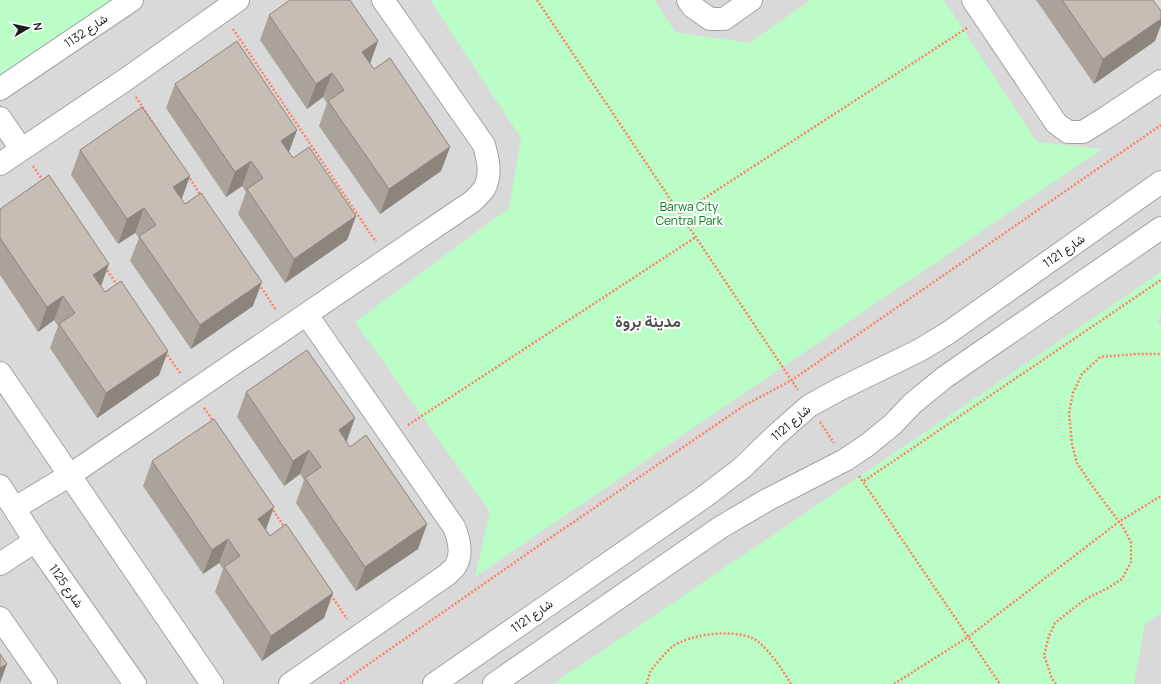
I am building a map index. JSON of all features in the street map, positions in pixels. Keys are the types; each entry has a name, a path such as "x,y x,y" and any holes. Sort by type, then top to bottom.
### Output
{"street":[{"name":"شارع 1132","path":"0,88 132,0"},
{"path":"15,508 70,475 307,315 473,201 484,188 488,173 489,160 484,145 383,0"},
{"path":"688,0 693,7 710,19 724,19 752,0"},
{"path":"0,164 125,80 230,6"},
{"path":"979,8 1056,123 1068,132 1083,132 1161,81"},
{"path":"0,118 22,149"},
{"name":"شارع 1121","path":"434,684 704,498 742,468 809,406 838,390 920,350 948,333 1161,182"},
{"path":"494,684 721,527 767,500 845,460 866,446 892,425 913,403 945,377 1161,228"},
{"path":"290,684 448,574 456,565 459,556 460,541 454,527 307,315"},
{"path":"0,374 212,684"},
{"name":"شارع 1125","path":"0,486 35,541 135,684"},
{"path":"0,564 35,541"},
{"path":"0,618 46,684"}],"path":[{"path":"537,0 845,460 864,481 1000,684"},
{"path":"230,6 388,259"},
{"path":"680,214 979,8"},
{"path":"125,80 168,145"},
{"path":"340,684 531,550 745,406 792,380 1161,125"},
{"path":"185,171 202,197"},
{"path":"390,436 696,237"},
{"path":"864,481 1161,280"},
{"path":"257,282 287,328"},
{"path":"1056,684 1052,679 1044,656 1049,636 1055,623 1084,600 1122,579 1131,562 1130,542 1120,521 1077,464 1072,444 1069,413 1073,393 1082,374 1100,357 1161,354"},
{"path":"894,684 968,637 1120,521 1161,496"},
{"path":"646,684 651,671 672,647 692,638 704,635 739,634 753,638 772,658 791,684"}],"shaded area":[{"path":"0,0 1161,0 1161,684 0,684"}],"green space":[{"path":"0,0 123,0 0,87"},
{"name":"Barwa City Central Park","path":"430,0 654,0 675,32 749,43 811,0 944,0 1037,142 1102,149 475,577 490,512 355,322 509,208 521,138"},
{"path":"1161,272 1161,312 1158,322 1161,326 1161,613 1145,624 1134,684 553,684"}],"building":[{"path":"290,0 350,0 378,41 362,52 374,69 390,58 450,147 389,189 328,101 344,90 332,73 316,84 269,15"},
{"path":"1062,0 1153,0 1161,11 1161,19 1103,59"},
{"path":"237,41 297,130 281,141 293,158 309,147 356,216 294,259 247,189 263,178 251,161 235,172 175,84"},
{"path":"142,107 190,176 173,187 185,204 201,193 262,282 200,325 139,236 156,225 144,208 127,219 80,150"},
{"path":"49,175 109,264 93,275 105,292 121,281 168,351 106,393 59,324 75,313 63,296 47,307 0,238 0,209"},
{"path":"307,350 355,418 339,430 350,447 366,435 427,524 365,567 305,478 321,467 309,450 293,461 246,392"},
{"path":"214,419 274,507 258,519 270,536 286,524 333,593 271,636 224,567 240,556 228,539 212,550 152,461"},
{"path":"0,654 7,664 0,668"}],"district":[{"name":"مدينة بروة","path":"648,321"}]}
